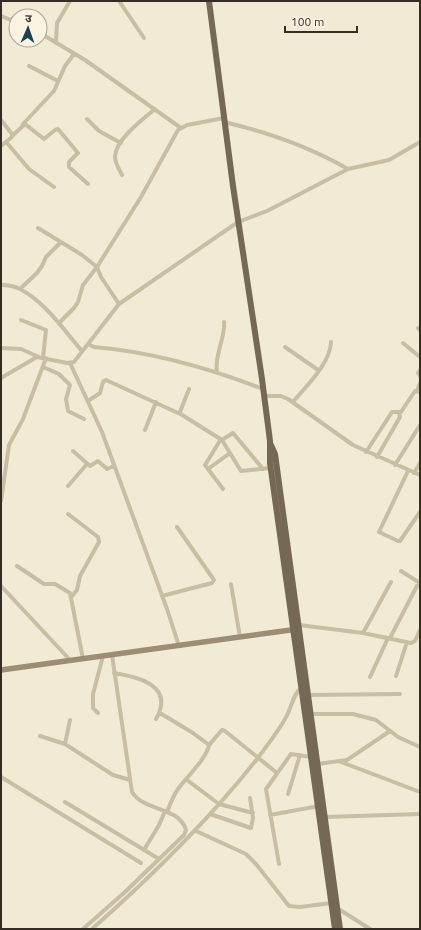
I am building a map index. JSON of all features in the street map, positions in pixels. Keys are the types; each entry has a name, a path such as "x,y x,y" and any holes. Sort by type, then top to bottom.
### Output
{"main road":[{"path":"209,1 238,222 270,441 275,454 304,685 311,757 320,805 325,817 340,929"},
{"path":"270,441 268,454 270,468 297,628"},
{"path":"1,670 179,646 297,628"},
{"path":"304,685 308,695 318,764 320,805 335,929"}],"street":[{"path":"56,43 57,23 70,1"},
{"path":"118,1 144,38"},
{"path":"48,38 74,54 181,128 224,120 300,145 317,152 348,169"},
{"path":"1,146 7,142 54,91 58,81 74,54"},
{"path":"29,66 58,81"},
{"path":"122,175 115,158 121,143 133,128 155,109"},
{"path":"87,119 100,131 121,143"},
{"path":"1,120 12,136"},
{"path":"23,124 44,140 58,129 78,152 69,162 69,167 88,184"},
{"path":"58,323 74,308 78,302 83,285 97,267 141,197 181,128"},
{"path":"7,142 29,169 54,187"},
{"path":"70,363 88,344 119,304 238,222 267,211 348,169 389,160 420,142"},
{"path":"38,228 97,267 101,277 119,304"},
{"path":"20,289 37,273 46,256 61,242"},
{"path":"2,284 20,289 45,309 82,351"},
{"path":"1,501 6,481 8,451 23,419 43,367 46,330 21,320"},
{"path":"217,372 224,322"},
{"path":"293,402 329,355 331,342"},
{"path":"403,343 420,357"},
{"path":"88,344 155,356 217,372 263,389"},
{"path":"285,347 318,370"},
{"path":"1,348 21,349 43,358 70,363"},
{"path":"1,378 43,358"},
{"path":"70,363 88,401 114,466 179,646"},
{"path":"43,367 60,374 70,384 66,398 68,411 84,419"},
{"path":"420,370 418,373 420,376"},
{"path":"88,401 100,392 103,382 106,380 179,413 222,439 243,472 270,468"},
{"path":"377,457 400,417 399,413 418,391 420,383"},
{"path":"179,413 189,389"},
{"path":"264,396 281,396 293,402 315,416 343,439 366,452 420,475"},
{"path":"145,430 156,402"},
{"path":"366,452 392,412 399,413"},
{"path":"395,465 420,425"},
{"path":"223,489 205,465 207,459 222,439 233,433 263,469"},
{"path":"73,451 91,466 100,461 106,469 114,466"},
{"path":"208,469 230,453"},
{"path":"414,473 420,463"},
{"path":"68,486 87,464"},
{"path":"408,471 379,532 400,541 420,512"},
{"path":"68,514 98,537 100,542 80,576 77,590 72,596"},
{"path":"162,596 212,583 214,580 177,527"},
{"path":"17,566 44,584 55,584 72,596 78,640 83,659"},
{"path":"370,677 419,582 401,571"},
{"path":"363,633 391,582"},
{"path":"231,584 240,637"},
{"path":"1,586 71,661"},
{"path":"297,628 363,633 407,642 414,642 420,630"},
{"path":"396,676 407,642"},
{"path":"112,655 118,705 132,792 136,797 179,818 191,832 246,854 256,864 285,903 290,906 300,907 331,903"},
{"path":"98,713 93,708 92,699 103,656"},
{"path":"114,673 135,676 152,684 160,698 162,708 156,719"},
{"path":"92,929 127,898 210,814 286,718 294,697 304,685"},
{"path":"308,695 400,694"},
{"path":"160,712 209,745"},
{"path":"311,714 337,713 365,716 376,720 407,742 420,747"},
{"path":"65,744 70,720"},
{"path":"144,850 159,826 177,791 208,749 209,745 224,730 278,773"},
{"path":"318,764 340,762 353,757 390,731"},
{"path":"40,736 65,744 113,775 130,780"},
{"path":"279,864 266,789 291,754 300,754 311,757"},
{"path":"288,794 300,754"},
{"path":"340,762 420,792"},
{"path":"1,777 141,863"},
{"path":"186,780 218,803 253,813"},
{"path":"210,814 248,828 252,826 253,813 250,798"},
{"path":"65,802 159,859"},
{"path":"270,815 320,805"},
{"path":"325,817 420,814"},
{"path":"83,929 184,835 191,832"},
{"path":"337,908 370,929"}]}
